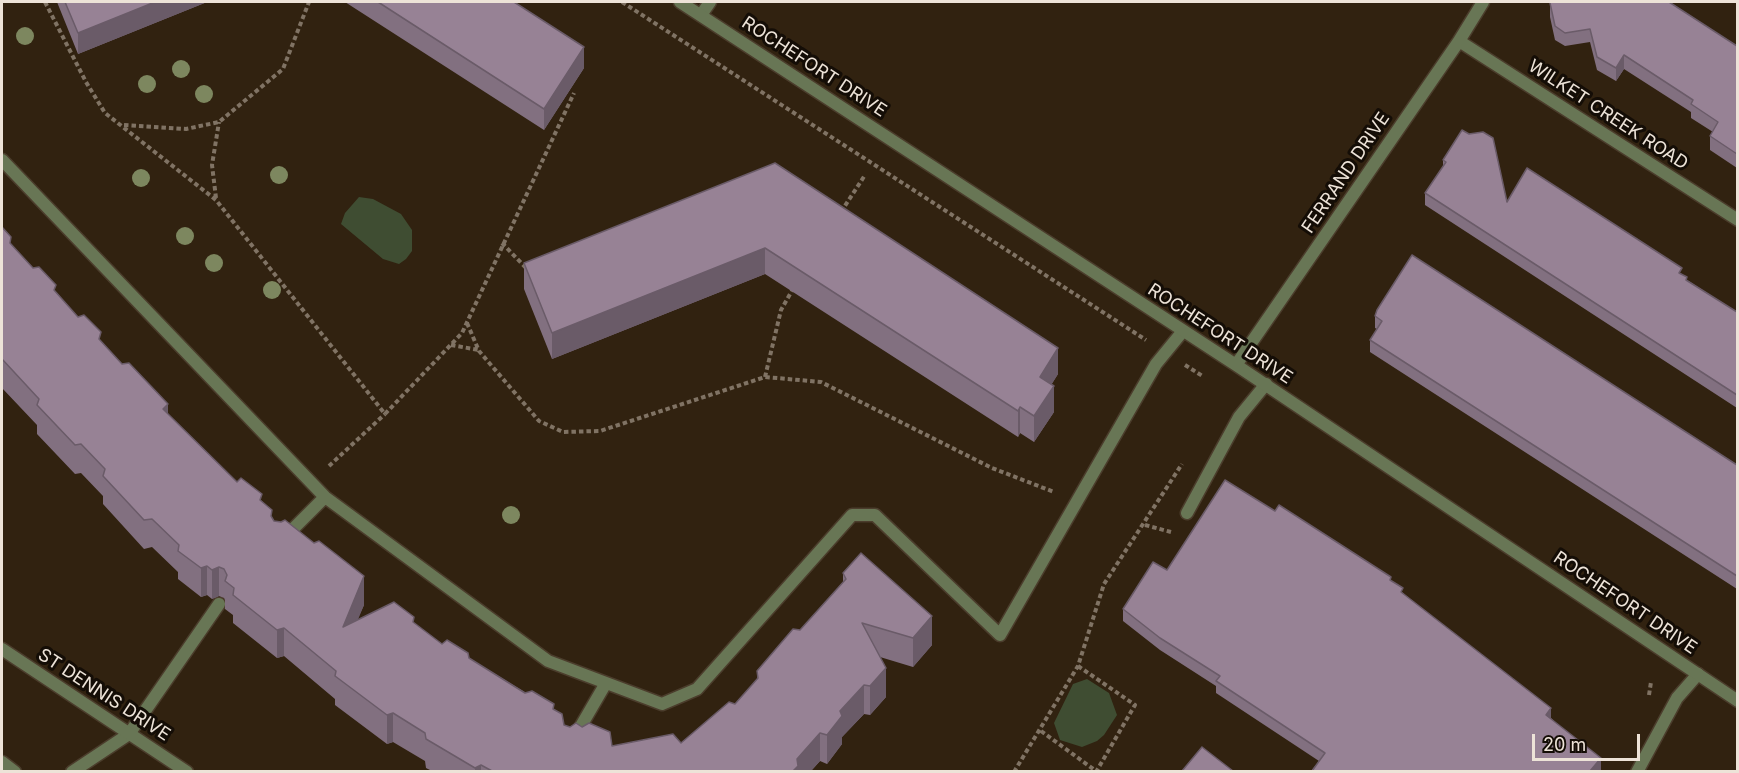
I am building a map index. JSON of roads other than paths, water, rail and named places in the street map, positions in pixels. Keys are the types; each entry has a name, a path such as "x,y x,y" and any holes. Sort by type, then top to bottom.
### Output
{"street":[{"name":"ROCHEFORT DRIVE","path":"680,2 1266,384 1737,701"},
{"path":"701,15 710,2"},
{"name":"FERRAND DRIVE","path":"1236,365 1459,41 1483,2"},
{"name":"WILKET CREEK ROAD","path":"1459,41 1737,220"},
{"path":"2,160 325,497 548,661 662,704 697,689 852,515 875,515 1000,635 1156,364 1183,331"},
{"path":"1187,513 1239,417 1266,384"},
{"path":"279,543 325,497"},
{"path":"72,771 129,734 219,604"},
{"name":"ST DENNIS DRIVE","path":"2,649 187,771"},
{"path":"1637,771 1677,698 1698,674"},
{"path":"569,747 606,683"},
{"path":"2,762 15,771"}]}
